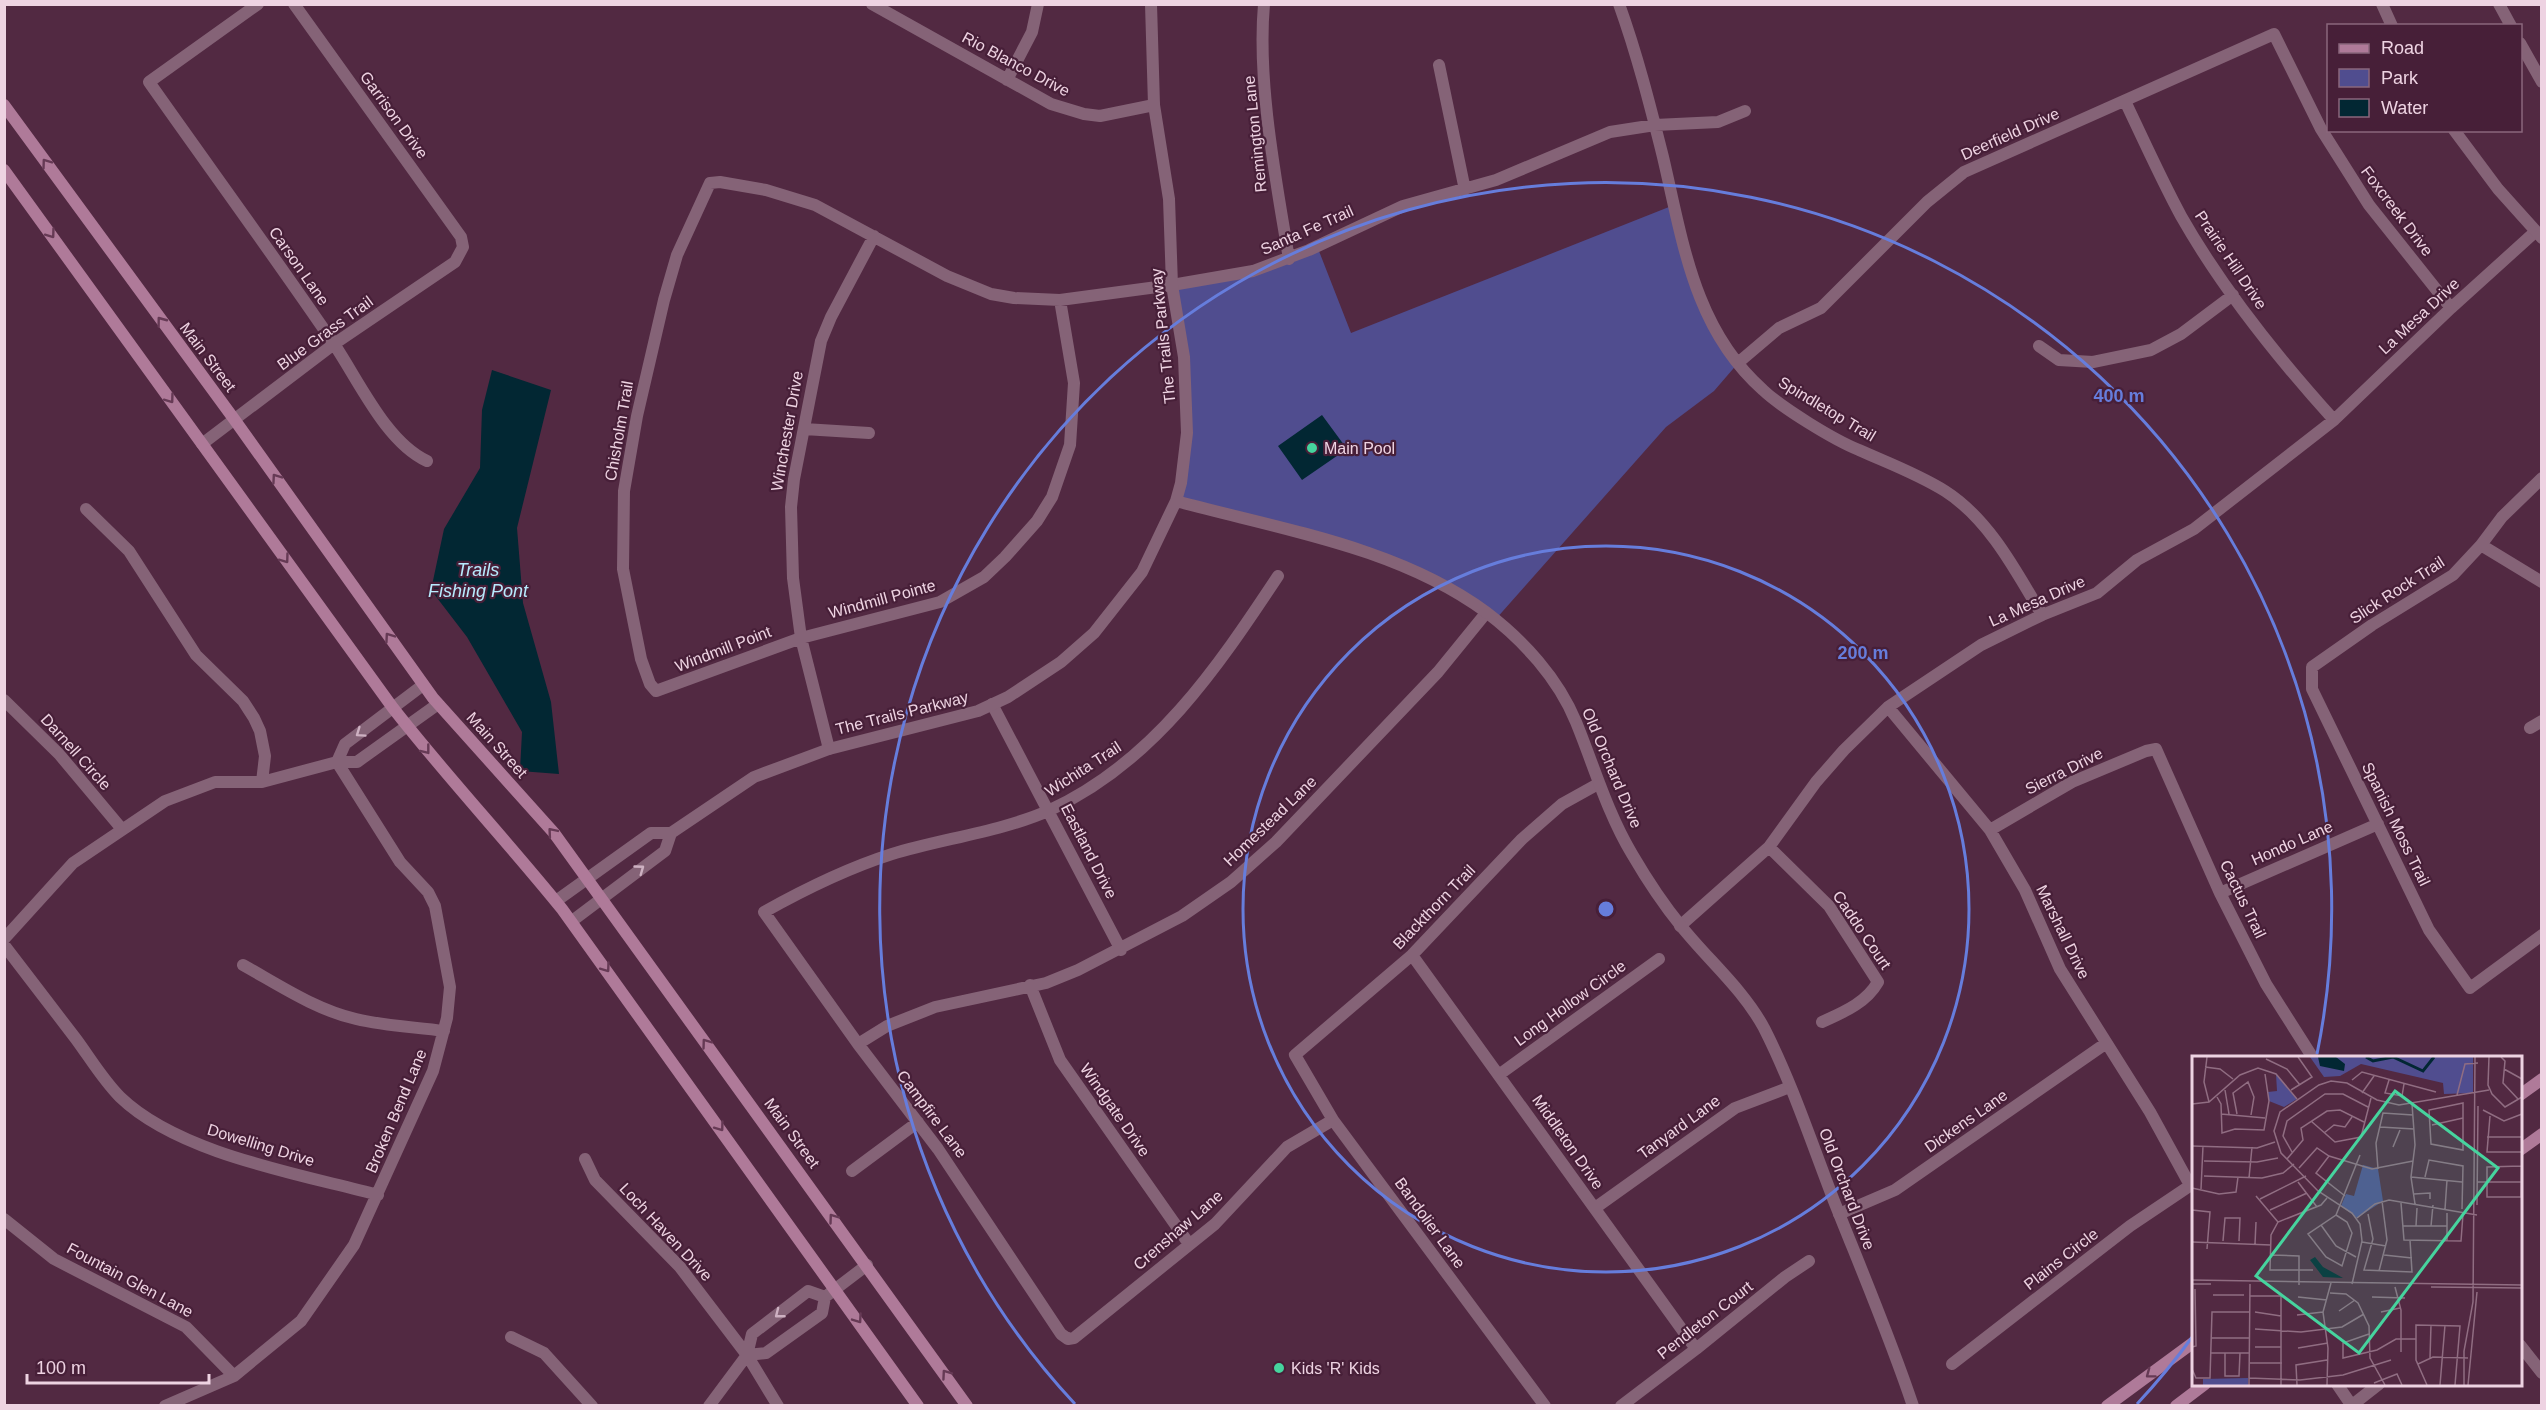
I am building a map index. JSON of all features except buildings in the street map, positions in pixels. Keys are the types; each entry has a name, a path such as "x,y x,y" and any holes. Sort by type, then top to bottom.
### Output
{"main road":[{"name":"Main Street","path":"4,105 234,419 423,685 554,833 968,1406"},
{"path":"4,170 407,727 572,921 918,1406"},
{"path":"2522,1093 2541,1079"},
{"path":"2522,1148 2541,1134"},
{"path":"2107,1406 2192,1342"},
{"path":"2176,1406 2202,1386"}],"street":[{"name":"Carson Lane","path":"258,4 149,82 334,344 397,439 414,455 427,461"},
{"name":"Garrison Drive","path":"294,4 461,237 463,247"},
{"name":"Rio Blanco Drive","path":"872,4 1051,104 1084,114 1100,116 1154,105"},
{"path":"1007,80 1032,32 1038,4"},
{"name":"The Trails Parkway","path":"556,901 651,833 671,833 754,777 829,749 978,711 992,704 1042,675 1094,633 1142,572 1176,501 1184,459 1187,402 1184,357 1172,285 1169,199 1154,105 1151,4"},
{"name":"Remington Lane","path":"1264,4 1262,46 1273,152 1289,259"},
{"name":"Spindletop Trail","path":"1619,4 1633,43 1655,125 1693,280 1705,313 1721,341 1763,390 1815,425 1856,449 1898,466 1946,492 1976,518 2008,556 2042,615"},
{"path":"2382,4 2391,24"},
{"path":"2499,4 2510,24"},
{"name":"Deerfield Drive","path":"1739,362 1779,328 1821,308 1927,202 1964,172 2274,34"},
{"name":"Foxcreek Drive","path":"2274,34 2321,129 2368,205 2451,308"},
{"path":"2522,47 2541,82"},
{"path":"1439,65 1466,190"},
{"name":"Prairie Hill Drive","path":"2125,101 2182,216 2233,295 2278,358 2334,420"},
{"name":"Santa Fe Trail","path":"710,183 720,182 766,190 815,205 947,276 991,294 1014,298 1060,300 1172,285 1252,271 1289,259 1403,206 1496,180 1610,132 1655,125 1718,122 1745,111"},
{"path":"2456,132 2538,235"},
{"name":"Chisholm Trail","path":"656,691 650,684 641,659 623,569 624,491 637,416 664,300 677,255 710,183"},
{"name":"La Mesa Drive","path":"1680,926 1769,847 1816,782 1844,750 1888,707 1981,645 2042,615 2097,593 2137,560 2194,529 2334,420 2451,308 2538,235"},
{"name":"Winchester Drive","path":"829,749 801,638 793,578 791,507 821,341 831,317 874,236"},
{"name":"Blue Grass Trail","path":"202,444 334,344 455,262 463,247"},
{"path":"2039,346 2059,360 2093,362 2151,350 2181,334 2233,295"},
{"name":"Windmill Pointe","path":"801,638 940,602 984,577 1023,539 1037,521 1052,496 1065,463 1073,422 1074,382 1060,300"},
{"path":"804,429 869,433"},
{"name":"Slick Rock Trail","path":"2312,668 2372,625 2453,575 2481,545 2502,517 2541,478"},
{"name":"Old Orchard Drive","path":"1176,501 1382,556 1452,589 1519,639 1546,669 1575,719 1598,784 1631,853 1680,926 1731,981 1762,1026 1790,1087 1913,1406"},
{"path":"86,509 129,551 192,649 243,701 254,718 265,756 262,782"},
{"path":"2481,545 2541,582"},
{"name":"Wichita Trail","path":"764,912 802,890 891,854 1049,810 1130,759 1173,719 1223,658 1278,576"},
{"name":"Homestead Lane","path":"858,1044 895,1023 935,1007 1046,982 1078,970 1121,950 1182,916 1221,889 1276,842 1438,672 1486,613"},
{"name":"Windmill Point","path":"656,691 801,638"},
{"name":"Spanish Moss Trail","path":"2312,668 2312,689 2429,930 2470,988 2541,935"},
{"path":"337,762 345,744 423,685"},
{"name":"Darnell Circle","path":"4,700 59,754 121,828"},
{"path":"4,939 73,863 121,828 165,801 193,788 215,782 262,782 337,762 357,762 438,704"},
{"name":"Eastland Drive","path":"992,704 1121,950"},
{"name":"Marshall Drive","path":"1888,707 1990,830 2025,890 2060,969 2192,1184"},
{"path":"2530,728 2541,721"},
{"name":"Sierra Drive","path":"1990,830 2072,782 2156,749"},
{"name":"Cactus Trail","path":"2156,749 2220,893 2266,984 2312,1056"},
{"name":"Broken Bend Lane","path":"165,1406 234,1376 290,1332 308,1312 354,1245 433,1071 444,1031 450,987 435,906 428,892 400,862 337,762"},
{"name":"Blackthorn Trail","path":"1295,1055 1412,955 1522,839 1562,804 1598,784"},
{"name":"Hondo Lane","path":"2220,893 2378,824"},
{"name":"The Trails Parkway","path":"572,921 665,851 671,833"},
{"name":"Caddo Court","path":"1769,847 1829,906 1878,982 1873,991 1852,1008 1822,1022"},
{"name":"Campfire Lane","path":"764,912 981,1210 1061,1334 1068,1339"},
{"name":"Dowelling Drive","path":"4,945 106,1080 120,1097 142,1114 187,1139 227,1154 378,1195"},
{"name":"Middleton Drive","path":"1412,955 1500,1074 1696,1349"},
{"name":"Long Hollow Circle","path":"1500,1074 1659,959"},
{"path":"243,965 310,1002 341,1015 357,1020 444,1031"},
{"name":"Windgate Drive","path":"1030,985 1060,1060 1189,1244"},
{"name":"Dickens Lane","path":"1839,1214 1895,1190 2105,1044"},
{"name":"Bandolier Lane","path":"1295,1055 1333,1120 1545,1406"},
{"name":"Tanyard Lane","path":"1595,1208 1735,1108 1790,1087"},
{"name":"Crenshaw Lane","path":"1068,1339 1074,1338 1215,1224 1287,1148 1333,1120"},
{"path":"852,1171 918,1122"},
{"name":"Loch Haven Drive","path":"585,1159 595,1180 680,1267 747,1355 778,1406"},
{"name":"Plains Circle","path":"1952,1364 2130,1226 2192,1184"},
{"name":"Fountain Glen Lane","path":"4,1219 54,1259 186,1328 234,1376"},
{"name":"Pendleton Court","path":"1621,1406 1785,1277 1809,1261"},
{"path":"747,1355 766,1353 822,1313 825,1297 867,1265"},
{"path":"709,1406 747,1355 752,1334 808,1292 825,1297"},
{"path":"511,1337 544,1353 592,1406"},
{"path":"2522,1348 2541,1373"},
{"path":"2338,1386 2352,1405 2376,1386"}],"green space":[{"path":"1674,205 1693,280 1739,362 1714,391 1666,427 1495,620 1415,570 1176,501 1187,436 1172,285 1253,271 1317,246 1351,333"}],"water":[{"name":"Trails Fishing Pont","path":"492,370 551,390 517,528 523,603 551,702 559,774 520,771 522,732 467,637 431,590 444,529 480,468 482,410"},
{"name":"Main Pool","path":"1322,415 1347,449 1302,480 1278,446"}],"place":[{"name":"Main Pool","path":"1312,448"},
{"name":"Kids 'R' Kids","path":"1279,1368"}]}
